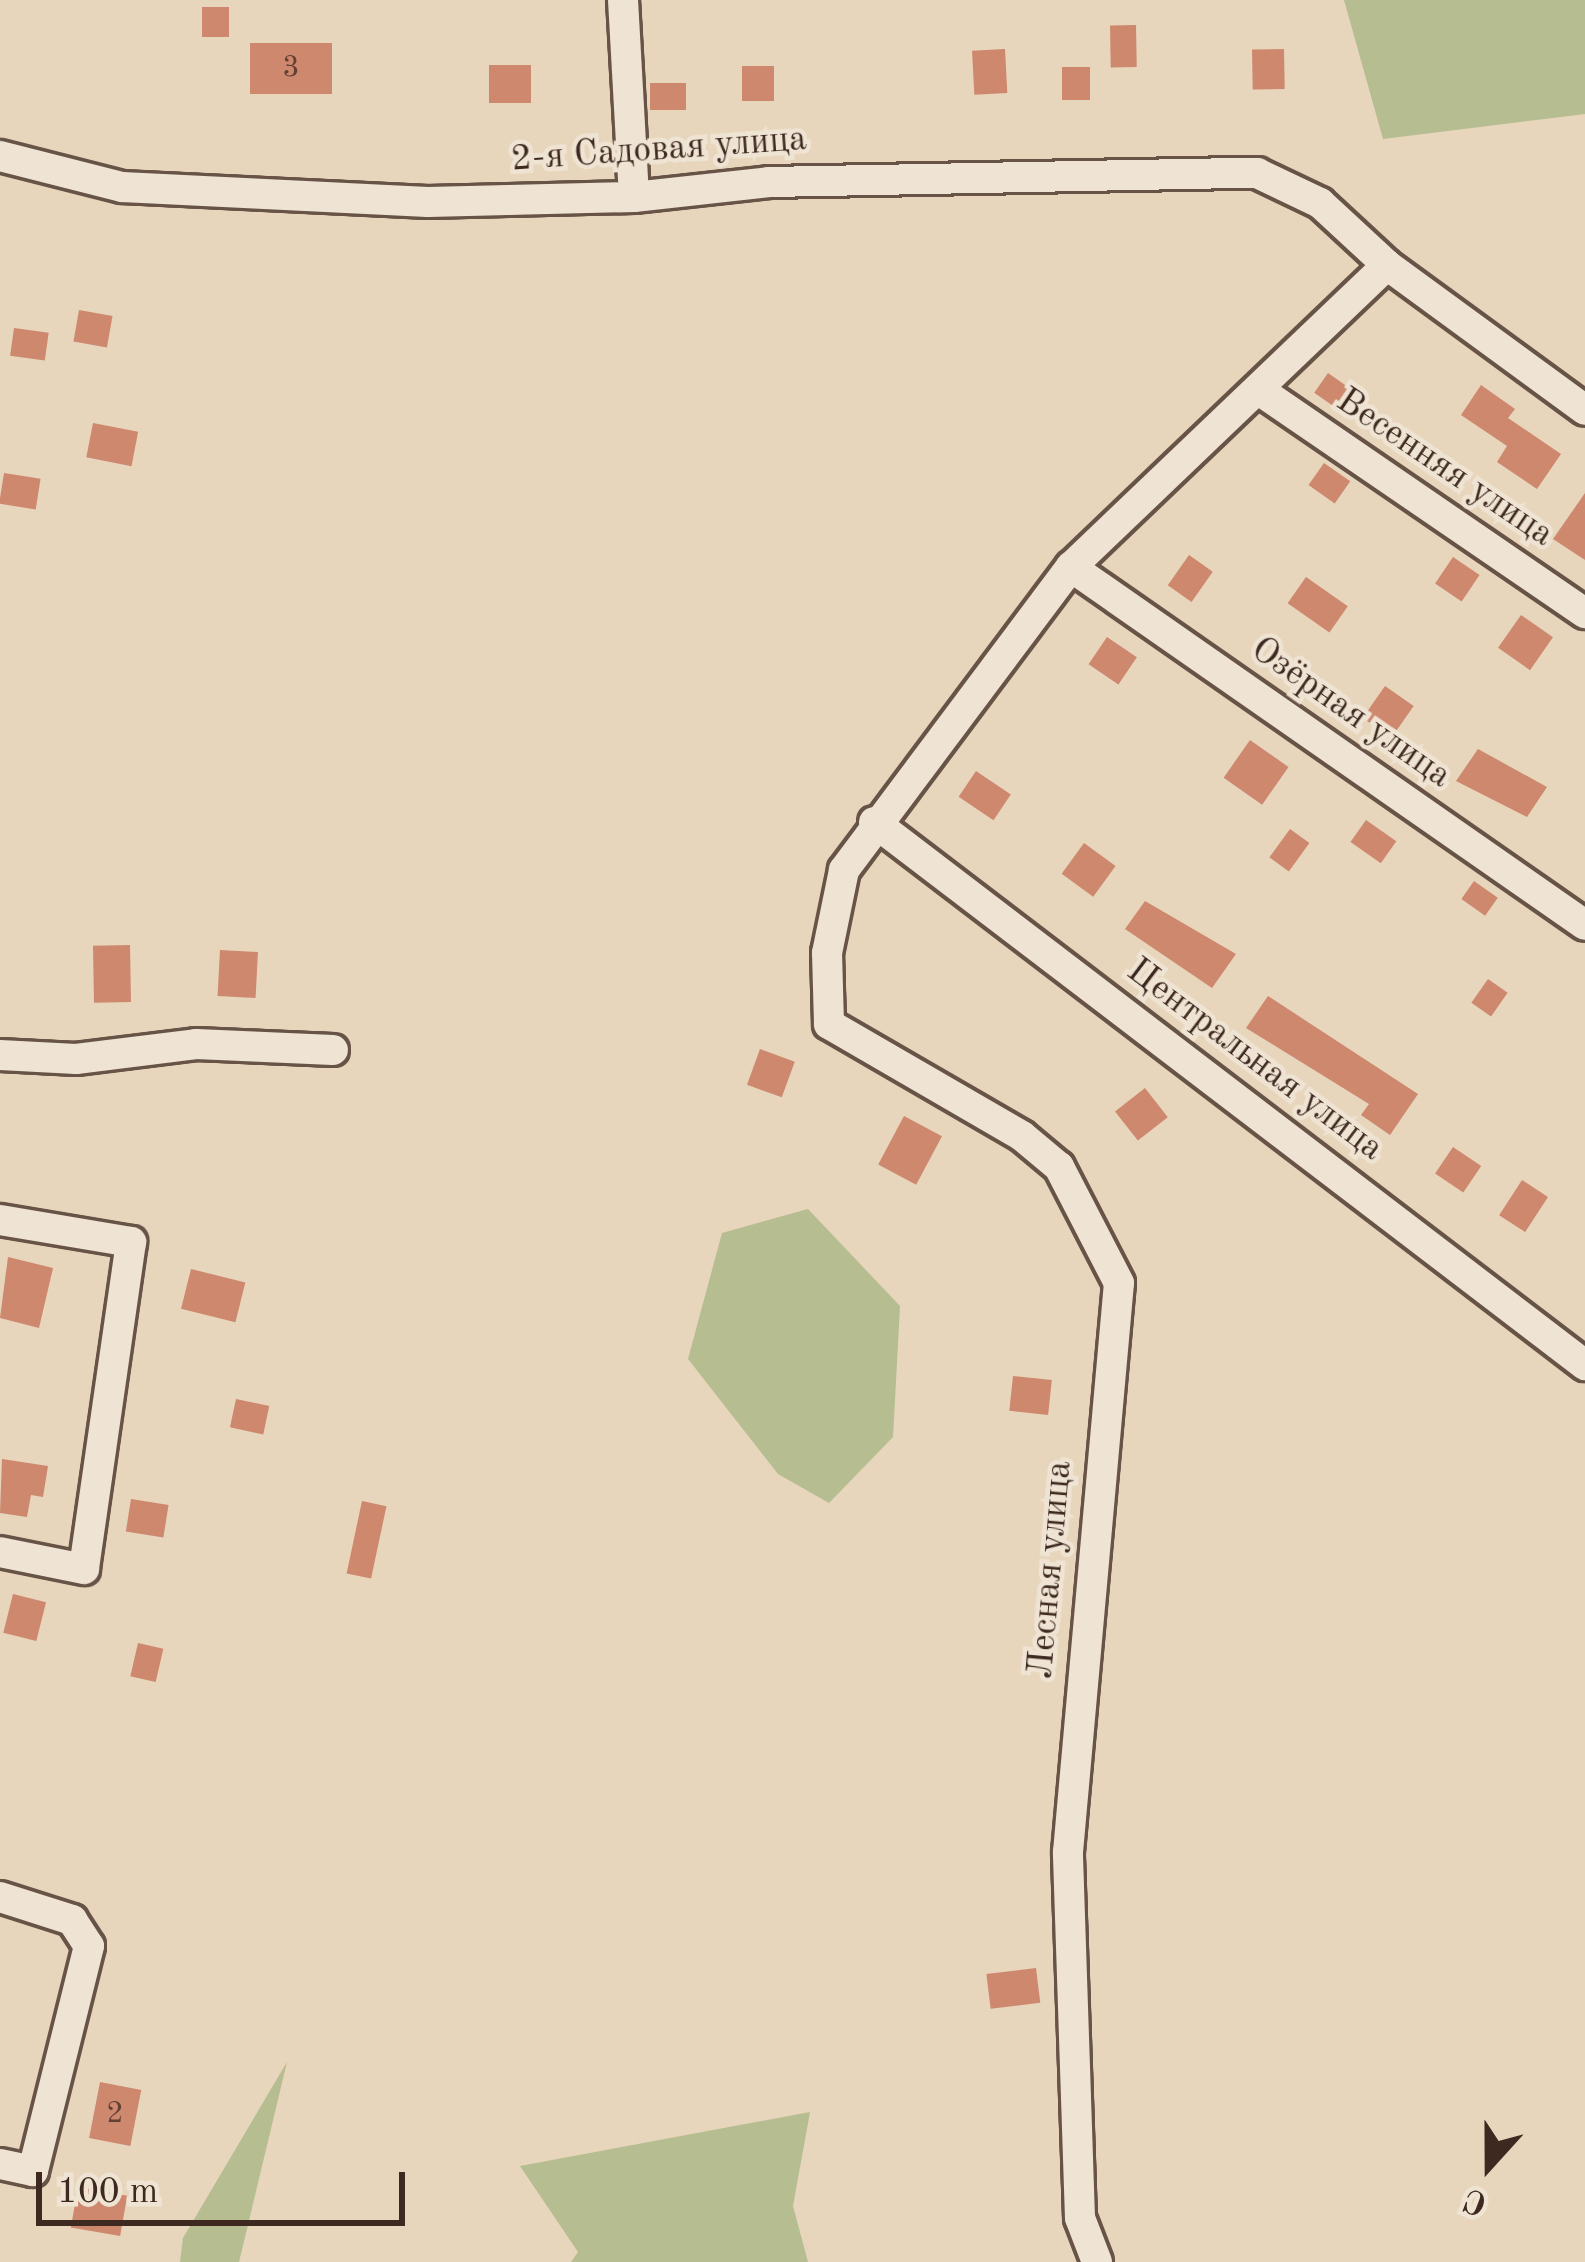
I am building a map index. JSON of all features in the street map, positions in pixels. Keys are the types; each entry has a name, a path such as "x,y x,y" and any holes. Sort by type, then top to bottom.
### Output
{"street":[{"path":"622,0 634,197"},
{"name":"2-я Садовая улица","path":"0,156 122,187 218,196 634,197 769,182 1211,168 1257,172 1320,203 1388,265 1585,410"},
{"path":"874,822 1071,567 1388,265"},
{"name":"Весенняя улица","path":"1258,390 1585,613"},
{"name":"Озёрная улица","path":"1071,567 1585,925"},
{"name":"Лесная улица","path":"874,822 844,870 827,953 829,1024 1022,1136 1059,1166 1119,1283 1068,1852 1080,2218 1096,2262"},
{"name":"Центральная улица","path":"874,822 1585,1365"},
{"path":"0,1054 76,1059 196,1045 333,1050"},
{"path":"0,1220 131,1242 84,1569 0,1552"},
{"path":"0,1898 72,1920 89,1946 33,2170 0,2164"}],"green space":[{"path":"1344,0 1585,0 1585,114 1383,139"},
{"path":"808,1209 900,1306 893,1437 829,1503 778,1474 688,1359 722,1233"},
{"path":"287,2062 239,2262 180,2262 183,2238"},
{"path":"810,2112 793,2206 808,2262 571,2262 578,2252 520,2166"}],"building":[{"path":"202,7 229,7 229,37 202,37"},
{"path":"1110,25 1136,25 1137,67 1111,67"},
{"path":"250,43 332,43 332,94 250,94"},
{"path":"1005,49 1007,93 974,95 972,51"},
{"path":"1284,49 1285,89 1253,90 1252,50"},
{"path":"489,65 531,65 531,103 489,103"},
{"path":"742,66 774,66 774,101 742,101"},
{"path":"1062,67 1090,67 1090,100 1062,100"},
{"path":"650,83 686,83 686,110 650,110"},
{"path":"79,310 112,316 107,347 73,342"},
{"path":"14,328 49,333 45,361 10,356"},
{"path":"1328,373 1357,393 1343,413 1314,393"},
{"path":"1481,385 1515,409 1508,418 1561,454 1537,489 1497,462 1507,446 1461,415"},
{"path":"93,423 138,432 131,466 86,457"},
{"path":"1324,463 1350,481 1335,503 1309,485"},
{"path":"4,473 41,479 36,509 0,504"},
{"path":"1585,493 1585,560 1553,539"},
{"path":"1189,555 1213,572 1192,602 1168,585"},
{"path":"1453,557 1480,575 1462,601 1435,584"},
{"path":"1306,577 1348,606 1329,632 1288,603"},
{"path":"1521,615 1553,637 1530,670 1498,648"},
{"path":"1107,637 1137,657 1118,684 1089,664"},
{"path":"1385,686 1414,706 1391,738 1363,718"},
{"path":"1250,740 1289,767 1262,805 1224,778"},
{"path":"1478,749 1547,787 1527,817 1456,781"},
{"path":"976,771 1011,794 993,820 959,797"},
{"path":"1366,820 1396,841 1381,863 1351,842"},
{"path":"1290,829 1309,843 1289,871 1269,857"},
{"path":"1084,843 1116,866 1093,897 1062,874"},
{"path":"1474,881 1498,898 1485,916 1461,899"},
{"path":"1145,901 1236,954 1212,988 1125,929"},
{"path":"130,945 131,1002 94,1003 93,946"},
{"path":"220,950 258,952 256,998 218,996"},
{"path":"1488,979 1508,993 1491,1017 1471,1003"},
{"path":"1268,996 1418,1094 1390,1135 1361,1115 1369,1104 1246,1028"},
{"path":"760,1049 795,1062 782,1097 747,1085"},
{"path":"1145,1088 1168,1117 1138,1141 1115,1111"},
{"path":"904,1116 942,1136 916,1185 878,1165"},
{"path":"1453,1147 1481,1166 1463,1193 1435,1174"},
{"path":"1522,1180 1548,1197 1525,1232 1499,1215"},
{"path":"8,1257 53,1268 39,1328 0,1318"},
{"path":"191,1269 245,1283 235,1322 181,1309"},
{"path":"1013,1376 1052,1380 1048,1415 1009,1411"},
{"path":"236,1399 269,1406 263,1434 230,1427"},
{"path":"2,1459 48,1466 43,1497 31,1495 27,1517 0,1513"},
{"path":"131,1499 169,1505 163,1538 126,1532"},
{"path":"362,1501 386,1506 371,1579 347,1573"},
{"path":"13,1594 46,1602 36,1641 3,1633"},
{"path":"138,1643 163,1649 156,1682 130,1676"},
{"path":"1036,1968 1040,2003 991,2009 986,1974"},
{"path":"100,2082 141,2090 130,2146 89,2138"},
{"path":"78,2187 127,2196 120,2236 71,2227"}]}
